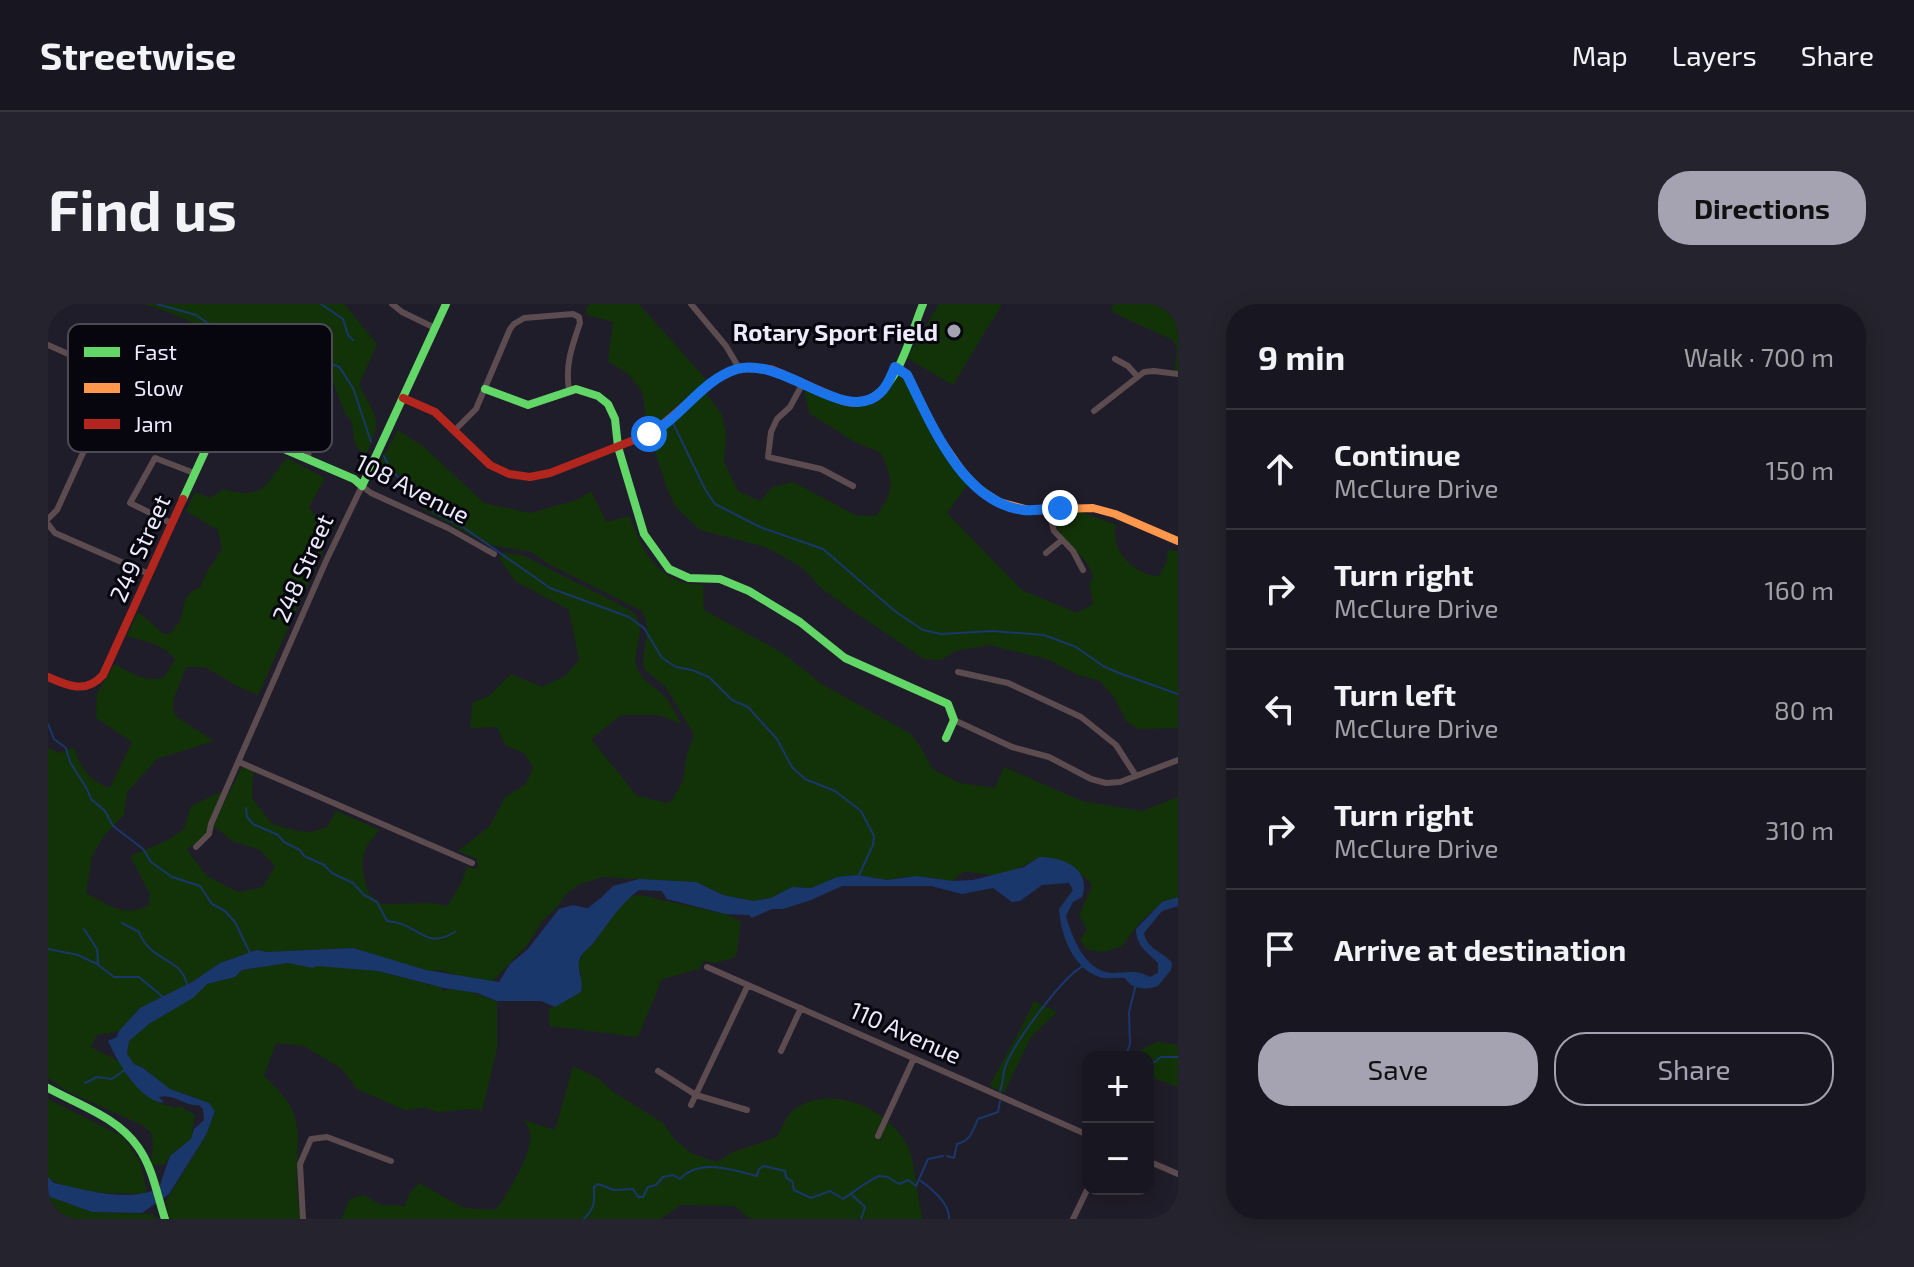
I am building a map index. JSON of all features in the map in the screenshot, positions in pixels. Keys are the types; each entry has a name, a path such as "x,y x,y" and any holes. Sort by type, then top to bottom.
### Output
{"street":[{"path":"392,304 435,328"},
{"name":"248 Street","path":"196,847 209,834 326,561 446,304"},
{"path":"691,304 726,346 739,368"},
{"path":"403,398 435,412 490,465 522,476 550,473 655,432 717,378 739,368 771,369 844,401 858,403 881,393 923,304"},
{"path":"454,431 476,409 510,329 524,318 573,314 579,317 566,372 569,390"},
{"name":"108 Avenue","path":"48,345 68,354"},
{"path":"1115,359 1128,366 1137,376"},
{"path":"895,367 907,375 944,449 961,471 1003,504 1024,510 1097,508 1178,541"},
{"path":"1094,411 1137,376 1151,371 1178,374"},
{"path":"803,383 790,407 777,419 771,432 768,457 821,469 853,486"},
{"path":"485,389 528,405 569,390 591,392 608,404 615,419 618,447 644,534 669,569 681,576 720,579 749,591 800,622 845,658 948,704 954,720 1012,747 1049,757 1091,779 1111,783 1178,760"},
{"path":"83,452 57,510 48,521 55,533 149,574"},
{"name":"249 Street","path":"48,677 76,688 91,687 103,675 204,452"},
{"name":"108 Avenue","path":"292,452 354,479 371,493 448,528 494,554"},
{"path":"308,459 309,452"},
{"path":"171,523 130,503 155,458 194,473"},
{"path":"1048,509 1052,527 1078,557 1083,570"},
{"path":"1046,553 1062,540"},
{"path":"958,672 1008,683 1081,717 1113,742 1136,776"},
{"path":"946,738 954,720"},
{"path":"239,762 472,863"},
{"name":"110 Avenue","path":"707,967 1082,1132"},
{"path":"691,1105 748,985"},
{"path":"781,1051 801,1008"},
{"path":"878,1136 914,1058"},
{"path":"658,1071 696,1095 747,1110"},
{"path":"48,1088 109,1121 129,1136 140,1150 163,1216"},
{"path":"303,1219 300,1165 311,1139 327,1137 391,1161"},
{"path":"1154,1164 1178,1174"},
{"path":"1073,1219 1085,1195"}],"green space":[{"path":"144,304 344,304 377,344 359,385 376,419 375,433 366,455 354,441 352,422 344,412 332,378 332,324 195,324"},
{"path":"590,304 639,304 710,384 704,390 722,415 726,433 724,462 738,491 760,501 773,487 793,482 855,515 876,516 890,492 890,478 881,453 853,441 809,413 803,383 854,403 878,395 895,367 904,372 942,445 971,480 947,513 1022,590 1077,613 1093,604 1089,583 1093,579 1091,570 1056,526 1054,518 1057,514 1081,512 1116,525 1116,543 1120,552 1133,566 1150,575 1159,576 1167,561 1168,550 1178,551 1178,728 1138,729 1126,721 1114,697 1100,681 1078,675 1047,659 990,645 955,651 941,660 924,659 821,588 804,569 786,558 766,547 700,530 676,507 668,491 649,434 642,391 628,374 608,361 613,322 587,315 586,308"},
{"name":"Rotary Sport Field","path":"939,304 1002,304 953,385 907,358"},
{"path":"1114,304 1178,304 1178,374 1174,373 1177,349 1173,340 1118,315 1111,310"},
{"path":"398,430 424,447 484,503 530,513 577,500 591,491 606,522 629,516 647,554 664,572 675,579 703,585 704,610 783,653 820,683 911,734 932,769 960,783 995,788 1004,767 1082,801 1142,811 1178,797 1178,897 1146,917 1122,947 1102,952 1086,949 1080,939 1087,930 1079,915 1092,886 1076,871 1039,857 995,875 963,872 953,881 928,877 887,880 857,875 837,877 811,888 792,887 771,898 753,901 723,895 696,882 603,877 580,884 566,894 542,921 527,945 493,981 441,970 426,971 353,948 257,950 220,963 192,982 140,1008 119,1031 97,1035 91,1047 119,1061 132,1081 159,1103 176,1108 180,1106 195,1115 191,1139 165,1164 151,1166 151,1132 67,1091 48,1078 48,748 60,753 75,749 87,773 110,788 132,742 96,718 97,693 115,664 144,678 163,678 175,660 171,655 154,644 127,636 138,612 164,634 170,634 180,621 186,598 201,587 222,549 218,530 186,511 195,492 210,498 223,489 256,492 287,458 325,478 309,507 313,513 335,524 258,695 205,667 186,667 174,698 173,711 178,718 214,741 157,759 127,792 124,815 103,837 92,856 86,893 123,910 149,906 150,894 130,856 168,840 184,829 191,806 223,791 206,834 187,850 207,876 238,892 263,887 275,866 260,850 232,841 213,825 242,767 253,771 252,798 272,824 312,832 327,827 336,811 380,830 364,853 363,867 369,894 382,904 433,903 447,906 461,884 467,867 476,869 478,866 477,859 458,851 490,826 505,797 526,784 533,767 525,754 505,745 497,727 470,728 472,703 489,696 511,674 542,687 565,676 579,660 569,610 515,581 499,558 504,552 524,556 632,611 640,626 636,655 638,670 667,700 681,724 659,715 621,715 591,739 637,796 667,803 683,781 694,735 666,687 644,669 647,626 642,611 545,562 532,552 489,545 425,510 403,477 379,465"},
{"path":"640,895 725,914 741,921 736,957 715,963 704,961 699,969 662,979 638,1037 550,1026 549,1009 581,992 578,965 583,952 593,944 618,906 629,897"},
{"path":"288,963 378,971 442,988 443,992 462,990 497,1001 497,1048 482,1111 405,1110 357,1089 342,1069 304,1046 276,1043 264,1076 285,1098 295,1117 300,1219 169,1219 166,1201 206,1135 215,1111 195,1097 169,1089 144,1068 134,1064 127,1054 129,1040 192,998 207,984 235,977 242,970"},
{"path":"1033,1001 1057,1012 1031,1037 1004,1093 990,1086"},
{"path":"1157,1042 1178,1045 1178,1087 1154,1078 1154,1051 1138,1051"},
{"path":"573,1066 598,1078 612,1091 663,1123 675,1140 693,1154 717,1162 733,1152 777,1137 791,1113 813,1101 828,1098 860,1105 889,1122 908,1147 923,1219 750,1219 735,1206 681,1205 661,1219 341,1219 350,1199 364,1195 381,1205 405,1206 409,1194 419,1183 464,1208 496,1210 519,1172 528,1150 530,1132 524,1120 555,1130"},
{"path":"48,1099 122,1136 140,1162 147,1194 81,1190 48,1177"},
{"path":"48,1196 92,1212 153,1214 157,1219 48,1219"}],"water":[{"path":"1039,857 1057,859 1073,866 1083,879 1082,897 1073,902 1066,916 1082,952 1095,967 1103,971 1136,972 1150,977 1158,973 1158,963 1140,945 1136,929 1162,902 1178,897 1178,906 1162,911 1144,933 1148,943 1172,963 1171,970 1158,986 1140,988 1131,985 1125,978 1099,977 1075,958 1065,939 1059,909 1073,890 1069,883 1042,885 1020,901 1012,902 993,888 962,894 931,886 842,886 811,900 783,909 772,909 752,918 667,899 662,891 639,890 581,955 581,992 555,1007 541,1001 497,1001 477,993 378,971 313,968 288,963 242,970 235,977 207,984 193,998 149,1024 129,1041 127,1054 134,1064 170,1089 209,1103 215,1111 206,1135 169,1194 142,1213 92,1212 48,1196 48,1177 54,1183 107,1194 134,1195 159,1188 170,1156 191,1139 194,1129 204,1120 203,1109 170,1097 159,1097 164,1103 146,1096 123,1069 108,1041 117,1037 140,1008 192,982 220,963 257,950 353,948 426,970 499,982 510,964 528,949 559,909 573,905 590,909 613,886 639,879 696,882 723,895 753,901 771,898 792,887 811,888 837,877 857,875 887,880 916,876 973,880 1024,867"}],"waterway":[{"path":"157,304 196,315 209,324"},
{"path":"321,304 343,319 353,340"},
{"path":"332,364 339,367"},
{"path":"340,368 353,388 371,442"},
{"path":"671,419 715,504 760,527 823,549 896,612 923,630 941,634 992,631 1044,635 1076,647 1103,666 1178,694"},
{"path":"384,456 389,467 411,492 434,512 463,527 550,588 629,617 644,628 662,658 676,667 709,677 732,700 748,707 777,739 792,767 805,779 835,791 861,811 874,836 859,875"},
{"path":"48,724 54,739 66,748 70,762 91,799 105,811 113,826 172,877 200,886 212,904 225,911 235,922 250,953"},
{"path":"246,808 247,817 253,824 278,835 304,856 353,883 364,895 377,902 387,921 436,939 455,932"},
{"path":"587,910 601,899"},
{"path":"122,923 139,932 151,949 179,969 187,985"},
{"path":"84,929 97,949 98,963"},
{"path":"48,949 78,955 114,977 139,977 163,997"},
{"path":"1000,1091 1005,1067 1028,1027 1052,995 1085,965"},
{"path":"1127,1051 1129,1012 1136,984"},
{"path":"1154,1062 1161,1057 1178,1057"},
{"path":"85,1083 97,1077 112,1079 126,1069"},
{"path":"947,1156 954,1158 957,1144 969,1137 978,1119 998,1112 1000,1101"},
{"path":"584,1219 592,1207 594,1187 598,1184 614,1190 633,1189 638,1197 643,1197 648,1187 656,1185 663,1177 673,1175 680,1179 707,1167 757,1176 764,1166 785,1171 794,1190 811,1198 830,1191 843,1199 879,1176 888,1177 899,1184 908,1180 916,1186 928,1159 943,1156"},
{"path":"921,1181 944,1203 949,1219"},
{"path":"852,1195 865,1207 861,1219"}],"traffic: fast":[{"path":"291,452 354,479 362,486 446,304"},
{"path":"855,403 870,399 892,379 907,349 923,304"},
{"path":"485,389 528,405 576,389 598,396 608,404 615,419 618,447 644,534 669,569 689,578 720,579 749,591 800,622 845,658 948,704 954,720 946,738"},
{"path":"183,499 205,452"},
{"path":"48,1088 97,1113 119,1128 138,1147 154,1182 165,1219"}],"traffic: slow":[{"path":"895,367 906,374 937,435 964,474 980,490 999,502 1029,510 1093,508 1178,541"}],"traffic: jam":[{"path":"403,398 435,412 490,465 509,474 530,477 550,473 652,433 717,378 739,368 771,369 846,402 855,403"},
{"path":"48,677 83,686 90,685 103,675 183,499"}],"place":[{"name":"Rotary Sport Field","path":"954,331"}],"route":[{"path":"649,434 662,427 717,378 739,368 771,369 839,400 856,403 881,393 895,367 907,375 949,458 987,494 1014,508 1060,508"}]}
